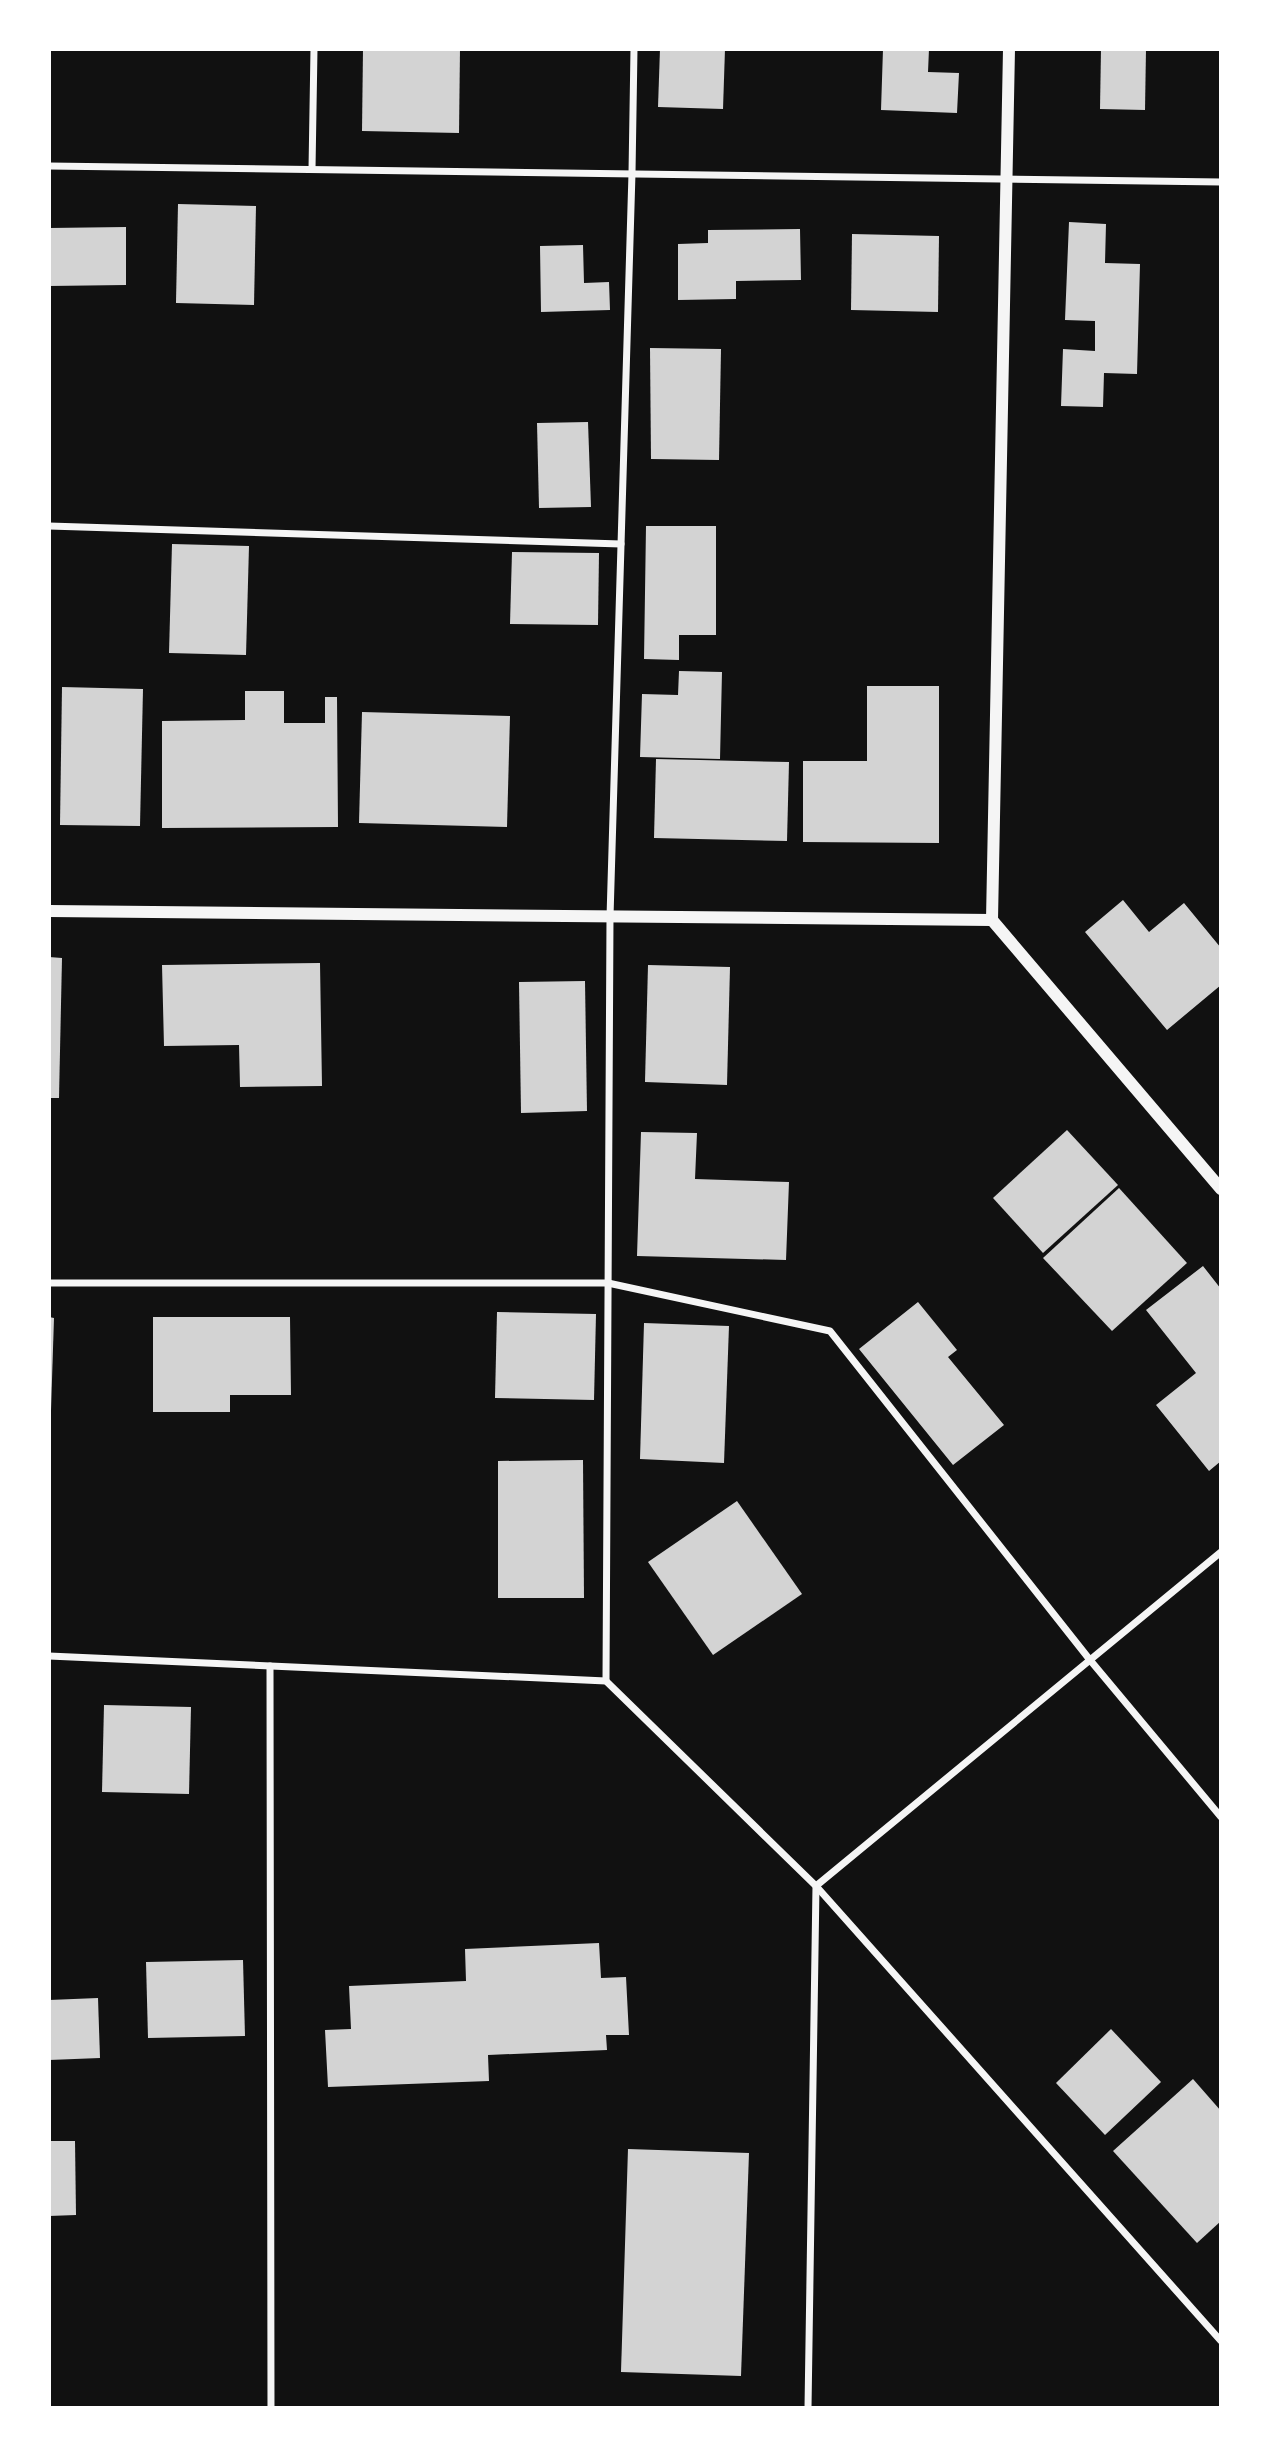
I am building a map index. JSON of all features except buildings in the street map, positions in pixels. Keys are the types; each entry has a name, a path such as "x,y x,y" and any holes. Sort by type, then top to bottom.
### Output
{"street":[{"path":"312,169 314,49"},
{"path":"606,1681 610,917 634,49"},
{"path":"1009,49 992,920 1221,1189"},
{"path":"49,166 1221,183"},
{"path":"49,526 621,544"},
{"path":"49,911 992,920"},
{"path":"49,1283 608,1283 830,1332 1090,1660 1221,1817"},
{"path":"808,2408 816,1886 1221,1552"},
{"path":"49,1656 606,1681 816,1886 1221,2341"},
{"path":"270,1666 271,2408"}]}
